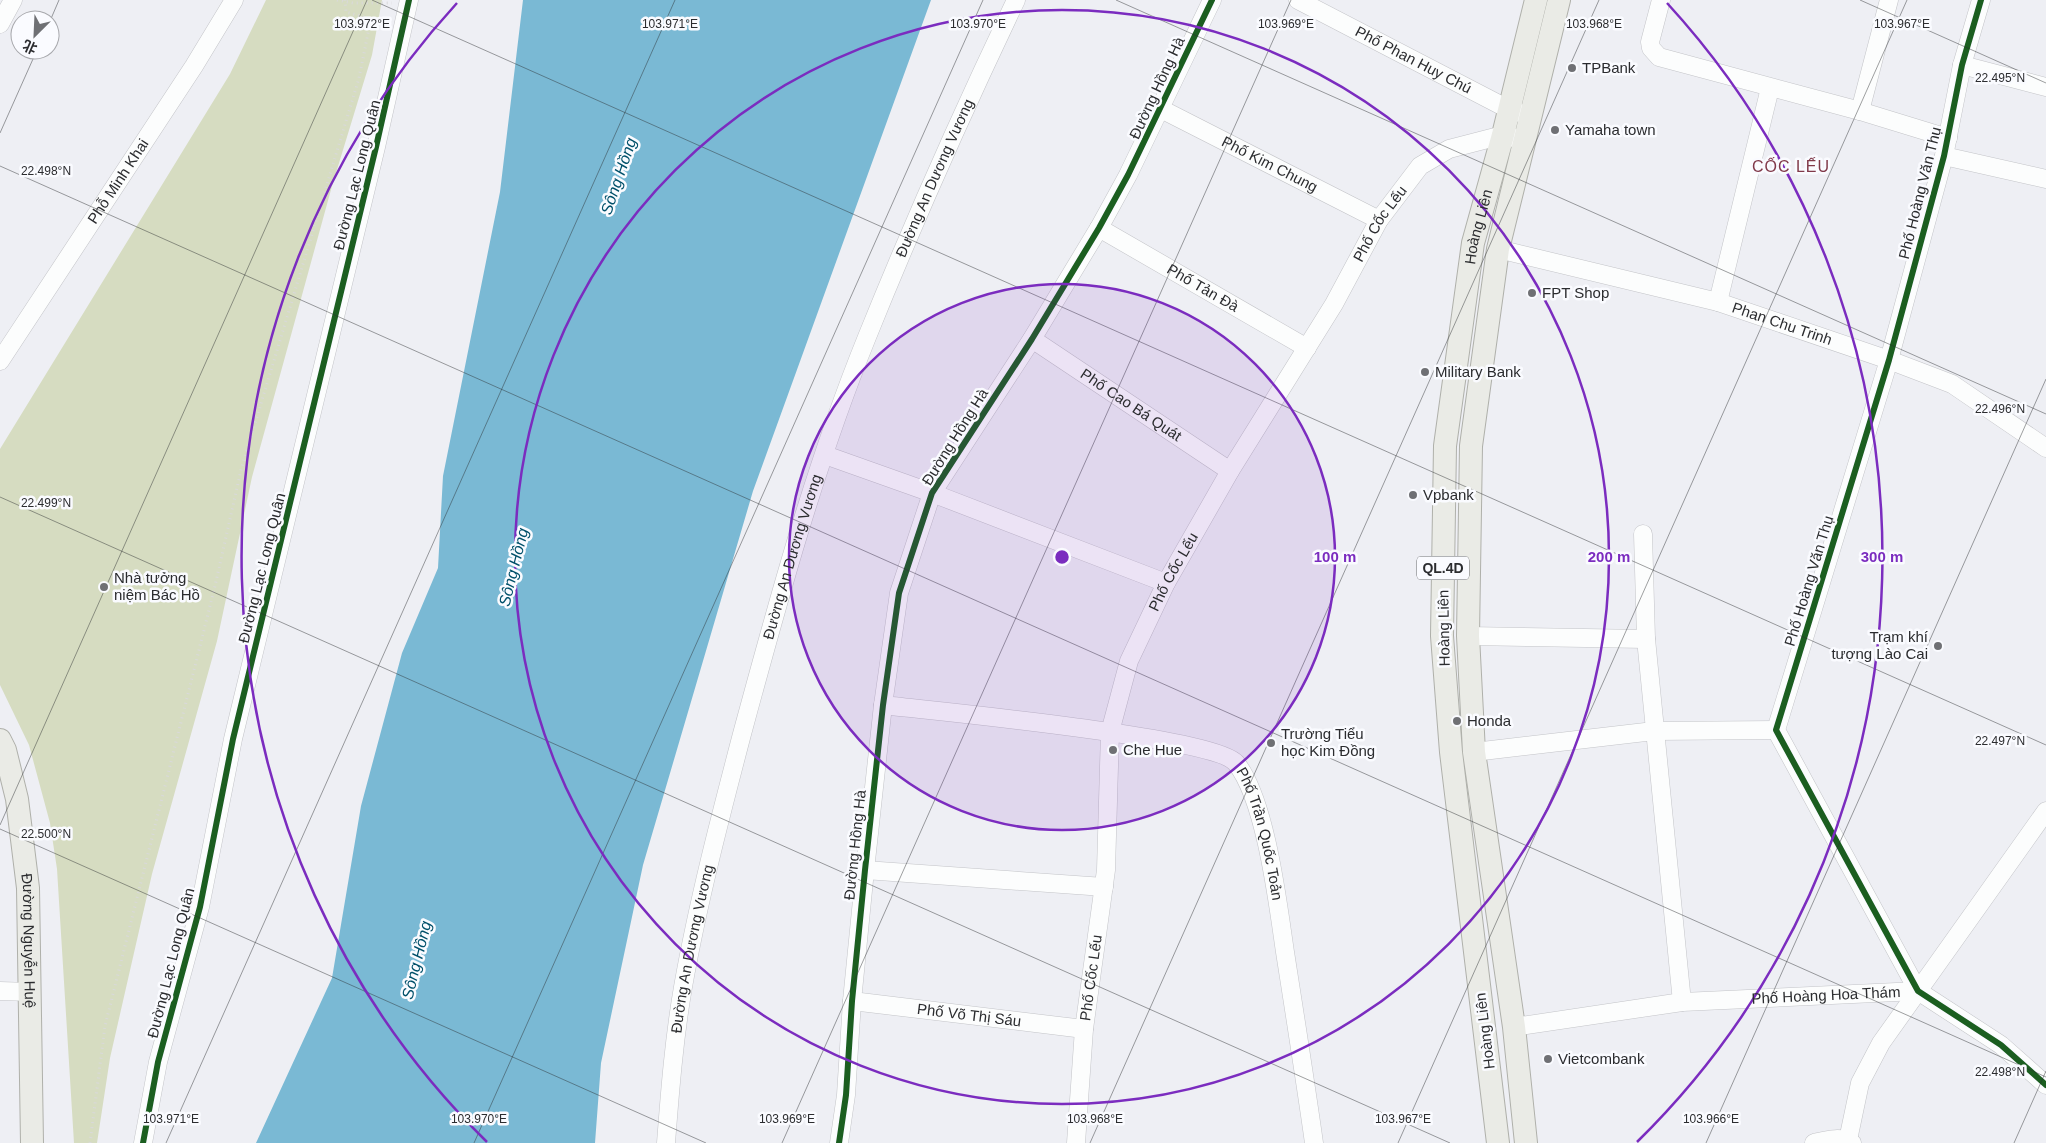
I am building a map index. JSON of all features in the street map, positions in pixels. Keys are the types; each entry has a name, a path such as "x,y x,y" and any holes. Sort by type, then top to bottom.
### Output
{"main road":[{"name":"Hoàng Liên","path":"1526,1143 1514,1027 1474,752 1468,636 1471,446 1514,138 1520,113 1536,0"},
{"name":"Hoàng Liên","path":"1520,113 1559,0"},
{"name":"Hoàng Liên","path":"1498,1143 1451,752 1442,636 1445,446 1473,243 1514,138"},
{"path":"1473,243 1498,249"},
{"name":"Đường Nguyễn Huệ","path":"0,740 5,750 17,799 28,888 32,1143"},
{"path":"1451,752 1474,752"},
{"path":"1485,1030 1514,1027"}],"street":[{"path":"0,24 13,0"},
{"name":"Phỗ Minh Khai","path":"0,361 194,66 234,0"},
{"name":"Đường An Dương Vương","path":"666,1143 672,1064 682,996 708,869 767,642 825,455 866,338 977,82 1016,0"},
{"name":"Đường Hồng Hà","path":"839,1143 846,1095 852,1001 883,705 899,593 932,493 1032,339 1099,228 1128,176 1212,0"},
{"name":"Phố Phan Huy Chú","path":"1298,0 1520,113"},
{"path":"1662,0 1650,35 1651,48 1655,54 1770,88 1860,111 1948,138"},
{"path":"1860,111 1888,0"},
{"name":"Phố Hoàng Văn Thụ","path":"1776,730 1889,360 1944,156 1962,64 1981,0"},
{"name":"Đường Lạc Long Quân","path":"143,1143 158,1062 200,907 233,739 376,148 408,2"},
{"path":"1962,64 2046,87"},
{"path":"1718,302 1770,88"},
{"name":"Phố Kim Chung","path":"1161,109 1379,220"},
{"name":"Phố Cốc Lếu","path":"1076,1143 1084,1029 1104,887 1110,732 1129,660 1166,583 1230,471 1334,304 1379,220 1420,166 1449,150 1514,138"},
{"path":"1944,156 2046,179"},
{"name":"Phố Tản Đà","path":"1099,228 1307,348"},
{"name":"Phan Chu Trinh","path":"1498,249 1718,302 1889,360 1952,384 2046,448"},
{"name":"Phố Cao Bá Quát","path":"1032,339 1230,471"},
{"path":"825,455 932,493 1166,583"},
{"path":"1643,534 1646,639 1682,1002"},
{"path":"1468,636 1646,639"},
{"name":"Phố Trần Quốc Toản","path":"883,705 1110,732 1222,755 1235,763 1252,793 1272,866 1314,1143"},
{"path":"1474,752 1654,732 1776,730 1918,991 2001,1045 2046,1085"},
{"name":"Phố Hoàng Hoa Thám","path":"1514,1027 1682,1002 1918,991 2046,811"},
{"path":"865,870 1104,887"},
{"path":"0,991 30,992"},
{"path":"1814,1143 1832,1139 1850,1142 1860,1083 1881,1043 1918,991"},
{"name":"Phố Võ Thị Sáu","path":"852,1001 1084,1029"}],"path":[{"path":"337,0 408,2"},
{"path":"90,1143 105,1026 215,586 240,470 359,78 369,28 368,18 346,12 344,1"}],"green space":[{"path":"266,0 382,0 372,55 332,186 252,477 217,641 152,874 110,1058 97,1143 74,1143 57,869 50,823 29,745 0,685 0,449 230,74"}],"water":[{"name":"Sông Hồng","path":"523,0 931,0 753,491 643,865 601,1063 595,1143 256,1143 332,978 361,806 402,653 438,568 443,476 500,192"}],"cycle path":[{"path":"143,1143 158,1062 200,907 233,739 376,147 409,0"},
{"path":"839,1143 846,1095 852,1001 865,870 883,705 899,593 932,493 1032,339 1099,228 1128,175 1212,0"},
{"path":"1981,0 1962,65 1944,156 1889,360 1776,730 1918,991 2001,1045 2046,1085"}],"place":[{"name":"TPBank","path":"1572,68"},
{"name":"Yamaha town","path":"1555,130"},
{"name":"FPT Shop","path":"1532,293"},
{"name":"Military Bank","path":"1425,372"},
{"name":"Vpbank","path":"1413,495"},
{"name":"Nhà tưởng niệm Bác Hồ","path":"104,587"},
{"name":"Trạm khí tượng Lào Cai","path":"1938,646"},
{"name":"Honda","path":"1457,721"},
{"name":"Trường Tiểu học Kim Đồng","path":"1271,743"},
{"name":"Che Hue","path":"1113,750"},
{"name":"Vietcombank","path":"1548,1059"}],"district":[{"name":"CỐC LẾU","path":"1791,166"}]}
